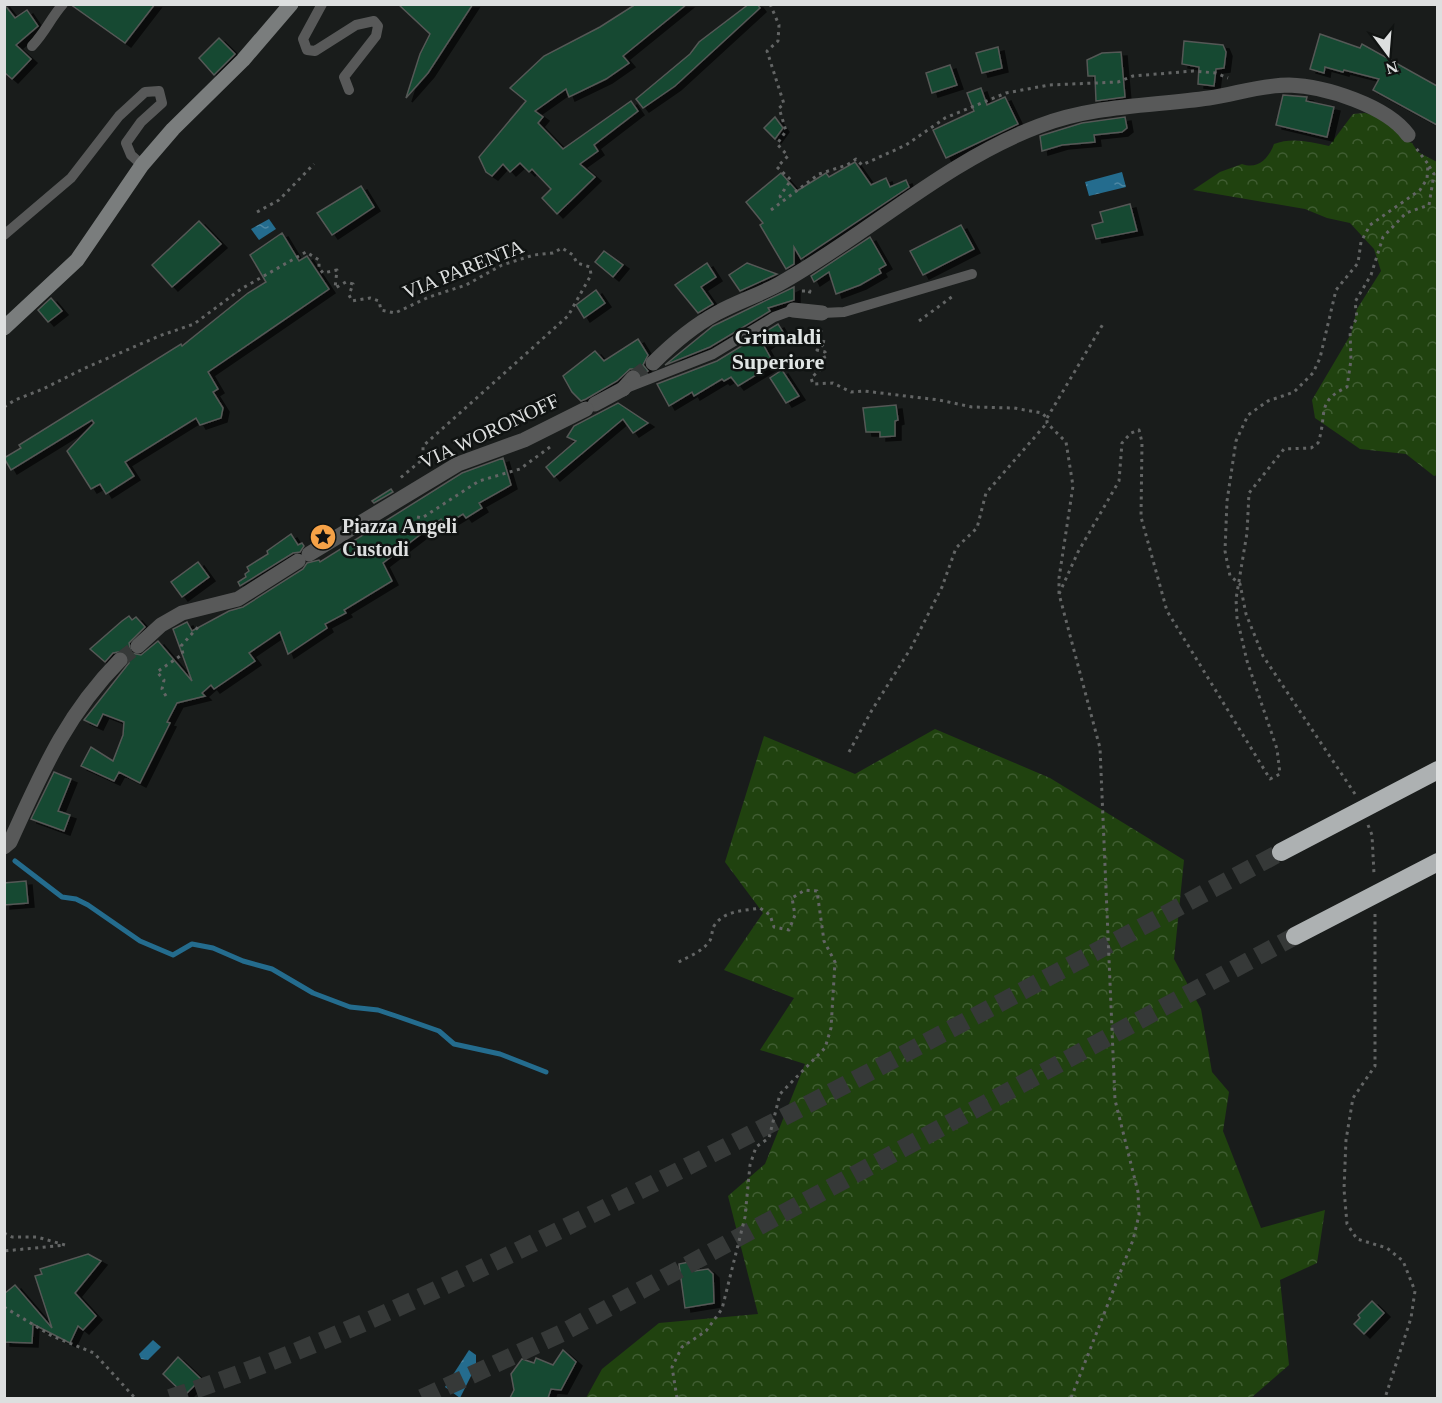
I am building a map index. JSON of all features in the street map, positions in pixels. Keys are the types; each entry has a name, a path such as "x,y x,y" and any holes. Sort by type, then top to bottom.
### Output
{"highway":[{"path":"1281,852 1437,771"},
{"path":"1295,936 1437,862"}],"main road":[{"path":"4,328 77,260 142,165 173,129 243,60 291,4"}],"street":[{"path":"653,363 687,332 717,313 779,284 990,148 1039,126 1071,116 1211,98 1269,86 1292,85 1361,102 1386,113 1408,135"},
{"name":"VIA WORONOFF","path":"793,310 822,313"},
{"name":"VIA WORONOFF","path":"138,646 161,626 182,613 238,599 303,557 350,531 458,464 556,425 628,384"},
{"path":"4,847 10,842 63,731 95,686 120,660"}],"lane":[{"path":"32,46 47,30 51,17 63,4"},
{"path":"322,4 303,39 307,50 315,51 356,26 374,21 378,26 376,36 344,77 349,90"},
{"path":"4,235 71,178 119,116 145,92 159,91 162,103 141,122 126,143 131,155 142,165"},
{"name":"VIA WORONOFF","path":"822,313 844,312 972,274"},
{"name":"VIA WORONOFF","path":"628,384 713,354 774,317 793,310"}],"path":[{"path":"770,4 779,25 778,41 766,51 784,104 778,108 786,131 777,144 788,156 777,167 791,180 780,196 782,201"},
{"path":"1059,594 1083,542 1119,481 1122,443 1131,433 1139,430 1142,442 1141,517 1167,611 1270,779 1280,774 1276,749 1247,662 1237,618 1236,599 1247,533 1249,493 1284,449 1311,448 1318,443 1325,419 1323,409 1330,395 1347,387 1351,360 1350,330 1357,318 1355,302 1371,275 1383,237 1406,213 1429,205 1434,174 1408,135"},
{"path":"257,212 279,200 314,164"},
{"path":"1357,798 1263,656 1246,614 1239,584 1230,576 1225,551 1227,501 1236,441 1248,415 1268,401 1294,392 1313,373 1320,358 1336,290 1358,263 1361,242 1370,225 1420,189 1426,179 1428,164"},
{"name":"VIA PARENTA","path":"4,407 15,399 43,389 83,369 159,336 194,324 241,289 306,252 319,260 319,268 323,273 337,270 339,274 335,288 346,282 353,284 349,295 352,301 370,298 379,301 381,310 395,313 429,297 466,285 502,266 534,255 553,253 562,248 573,255 577,263 590,267 591,275 568,316 423,446 423,459 393,483"},
{"path":"919,321 973,280 972,274"},
{"path":"849,752 911,648 942,587 956,548 977,528 986,493 1047,423 1047,418 1103,324"},
{"path":"813,329 823,332 813,338 826,342 817,350 825,352 827,356 814,362 821,369 811,378 813,384 832,383 851,392 893,394 972,407 1014,408 1042,413 1047,418"},
{"path":"1047,423 1066,442 1073,486 1059,578 1059,594 1100,748 1115,1100 1138,1192 1139,1215 1133,1240 1071,1398"},
{"path":"417,517 422,518 479,481 492,475 511,474 538,458 554,444 558,431 556,425"},
{"path":"166,696 162,689 164,680 157,672 183,654 181,646 202,623"},
{"path":"1365,816 1372,835 1374,885"},
{"path":"676,1398 672,1367 682,1347 706,1331 722,1309 745,1217 750,1165 756,1147 769,1138 780,1095 825,1048 831,1028 835,962 824,941 817,891 806,890 792,898 795,915 789,930 774,927 770,915 760,908 729,913 712,929 711,941 702,950 677,963"},
{"path":"1374,906 1375,1066 1353,1098 1346,1140 1344,1189 1347,1224 1357,1239 1387,1248 1403,1261 1415,1291 1412,1318 1385,1398"},
{"path":"4,1233 12,1237 37,1237 65,1245 4,1251"},
{"path":"4,1307 52,1336 94,1353 135,1398"}],"green space":[{"path":"1365,113 1388,122 1403,140 1412,143 1418,152 1437,162 1437,475 1434,476 1406,454 1360,449 1315,418 1312,400 1351,334 1357,309 1381,271 1374,249 1350,223 1327,218 1305,209 1193,190 1220,172 1242,164 1253,165 1262,162 1274,144 1294,141 1329,146 1353,114"},
{"path":"935,729 1050,778 1184,860 1174,959 1201,1009 1212,1072 1229,1092 1223,1131 1261,1228 1325,1210 1317,1263 1280,1280 1289,1365 1251,1398 586,1398 602,1369 659,1323 758,1314 728,1196 765,1164 805,1064 760,1050 794,998 724,970 763,913 725,862 764,736 855,774"}],"water":[{"path":"1122,172 1126,187 1089,196 1085,182"},
{"path":"269,219 276,229 259,240 251,229"},
{"path":"153,1340 161,1347 148,1360 141,1359 139,1354"},
{"path":"469,1350 476,1355 476,1366 460,1398 445,1387"}],"building":[{"path":"4,4 15,18 27,10 38,26 16,45 31,59 12,79 4,72"},
{"path":"70,4 155,4 125,43"},
{"path":"398,4 473,4 428,73 406,98 420,54 430,34"},
{"path":"636,4 687,4 623,56 629,63 606,79 569,97 566,89 535,111 543,117 538,123 563,149 631,101 638,111 594,145 598,151 580,164 595,177 557,214 542,198 551,189 532,169 529,172 520,163 510,172 503,164 492,176 486,172 479,157 526,101 510,88 544,56 600,27"},
{"path":"749,4 757,4 760,8 675,86 643,108 636,99 690,54 699,42"},
{"path":"1320,34 1360,48 1362,44 1437,86 1437,125 1373,90 1379,79 1325,67 1324,73 1310,69"},
{"path":"219,38 235,54 214,75 199,58"},
{"path":"1184,41 1223,45 1226,52 1224,68 1216,69 1214,86 1198,84 1199,67 1182,64"},
{"path":"998,47 1002,68 982,73 976,53"},
{"path":"1121,52 1125,97 1096,101 1095,76 1088,76 1087,60 1102,53"},
{"path":"950,65 957,85 932,93 926,73"},
{"path":"981,88 987,105 1005,97 1018,124 946,158 933,130 974,111 967,93"},
{"path":"1283,95 1307,97 1306,101 1334,107 1327,137 1276,125"},
{"path":"775,117 783,128 775,139 764,128"},
{"path":"1125,117 1127,128 1122,132 1094,135 1095,142 1062,145 1042,151 1040,136 1082,123"},
{"path":"855,162 871,185 886,178 890,187 906,180 909,187 801,259 794,247 794,264 786,269 760,225 763,223 746,202 781,173 797,191 826,173 829,177"},
{"path":"361,186 374,207 332,235 317,213"},
{"path":"1130,204 1137,231 1096,239 1092,225 1103,222 1100,212"},
{"path":"199,221 221,244 172,287 152,265"},
{"path":"961,225 974,249 923,275 910,251"},
{"path":"282,233 299,261 307,256 329,289 208,372 218,389 213,392 223,408 221,418 200,425 196,418 125,462 134,476 106,494 100,484 91,489 67,451 94,423 92,420 11,470 4,458 21,448 19,445 181,344 182,346 248,293 266,282 250,255"},
{"path":"870,237 886,265 879,269 881,273 860,285 836,294 829,272 814,282 811,276"},
{"path":"604,251 623,265 613,277 595,262"},
{"path":"707,263 716,277 701,287 713,304 698,313 675,285"},
{"path":"747,263 777,274 740,291 729,275"},
{"path":"794,287 794,300 768,308 770,311 710,347 665,365 713,326"},
{"path":"596,290 605,303 584,318 576,305"},
{"path":"51,298 62,311 48,322 38,310"},
{"path":"778,324 783,332 764,346 774,364 738,386 731,377 724,381 722,379 694,396 692,392 669,406 657,384 717,361"},
{"path":"638,339 648,355 643,365 648,371 642,374 636,369 630,369 617,381 581,401 572,392 563,376 595,351 604,361"},
{"path":"782,370 799,396 786,403 770,378"},
{"path":"618,403 648,423 633,433 623,419 554,477 546,467 576,441 567,437 574,426"},
{"path":"896,405 898,420 895,421 895,436 880,437 880,432 866,432 863,408"},
{"path":"503,458 511,485 479,503 482,508 466,518 463,514 445,525 441,519 383,563 392,581 344,610 346,613 325,624 327,628 288,654 280,632 249,653 255,661 214,689 211,685 202,693 205,696 177,703 167,722 170,723 140,783 119,772 114,781 81,766 91,747 113,761 123,735 124,722 103,714 97,726 84,720 129,663 129,657 123,651 113,653 105,662 90,649 122,621 129,616 132,620 136,617 145,627 129,643 131,653 141,655 158,641 192,681 173,629 187,622 192,631 229,611 243,607 303,569 307,563 319,560 320,562 462,473"},
{"path":"391,489 393,492 374,503 372,501"},
{"path":"291,534 298,545 302,543 304,546 300,552 293,553 240,586 238,582 246,577 245,574 249,571 247,567 268,554 267,551"},
{"path":"198,562 209,577 182,597 171,582"},
{"path":"54,772 71,779 58,811 70,815 64,831 31,819"},
{"path":"26,881 28,903 4,905 4,883"},
{"path":"88,1254 101,1261 75,1293 96,1316 83,1330 78,1326 70,1343 33,1324 32,1343 4,1342 4,1294 15,1285 52,1328 35,1276 42,1274 40,1269"},
{"path":"694,1261 695,1271 708,1269 713,1274 714,1303 685,1308 679,1264"},
{"path":"1372,1301 1384,1313 1364,1334 1354,1324 1360,1318 1358,1315"},
{"path":"563,1350 576,1362 561,1390 551,1389 548,1398 510,1398 514,1390 511,1374 522,1359 534,1363 536,1358 553,1365"},
{"path":"178,1357 201,1379 185,1395 163,1374"}],"waterway":[{"path":"15,861 62,897 76,899 88,905 140,941 173,955 192,944 213,948 243,961 272,969 313,993 350,1007 378,1010 439,1031 454,1044 500,1054 546,1072"}],"tunnel":[{"path":"633,378 653,363"},
{"path":"120,660 138,646"},
{"path":"170,1398 288,1355 404,1305 575,1223 876,1069 1281,852"},
{"path":"422,1398 562,1333 1295,936"}],"place":[{"name":"Piazza Angeli Custodi","path":"323,537"}],"district":[{"name":"Grimaldi Superiore","path":"778,348"}]}
